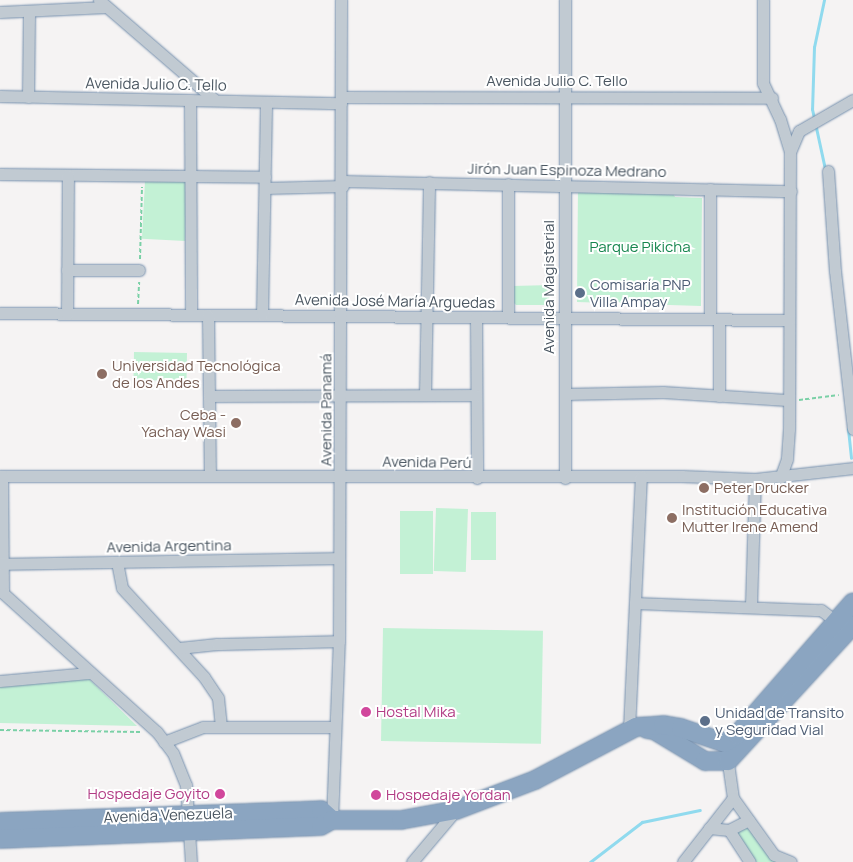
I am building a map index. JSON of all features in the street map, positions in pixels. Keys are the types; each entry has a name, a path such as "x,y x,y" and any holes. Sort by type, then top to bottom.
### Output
{"highway":[{"path":"633,728 654,730 705,761 728,760 845,625 853,602"},
{"path":"725,743 736,735 845,625"},
{"name":"Avenida Venezuela","path":"0,822 189,822 321,826 332,820 401,820 456,810 535,780 633,728 672,726 725,743"},
{"name":"Avenida Venezuela","path":"0,839 189,822"}],"street":[{"name":"Avenida Panamá","path":"332,820 334,727 340,641 341,0"},
{"name":"Avenida Magisterial","path":"565,0 562,96 565,478"},
{"path":"764,0 763,83 772,98 790,152 788,451 780,478"},
{"path":"0,12 29,12 102,3 215,100"},
{"path":"28,97 29,12"},
{"name":"Avenida Julio C. Tello","path":"0,96 266,102 562,96 772,98"},
{"path":"190,100 191,315"},
{"path":"790,152 794,139 807,126 853,100"},
{"path":"262,315 266,102"},
{"path":"828,171 835,271 853,429"},
{"name":"Jirón Juan Espinoza Medrano","path":"0,174 190,176 265,182 429,182 791,191"},
{"path":"67,314 68,175"},
{"path":"425,394 429,182"},
{"path":"508,184 508,317"},
{"path":"710,189 719,396"},
{"path":"67,270 139,270"},
{"name":"Avenida José María Arguedas","path":"0,313 789,320"},
{"path":"208,315 210,476"},
{"path":"476,317 477,478"},
{"path":"565,394 663,392 787,400"},
{"path":"209,396 476,394"},
{"path":"853,468 853,474"},
{"name":"Avenida Perú","path":"1,476 477,478 641,476 755,479 780,478 853,468"},
{"path":"1,476 2,593 157,732 182,769 189,822 191,862"},
{"path":"633,728 635,603 641,476"},
{"path":"751,605 755,479"},
{"name":"Avenida Argentina","path":"1,564 339,558"},
{"path":"117,562 122,588 138,608 178,648 218,698 221,726"},
{"path":"635,603 751,605 821,610 845,625"},
{"path":"178,648 218,644 340,641"},
{"path":"0,681 89,673"},
{"path":"164,742 203,728 221,726 334,727"},
{"path":"725,743 733,798 774,855 791,862"},
{"path":"683,862 733,798"},
{"path":"412,862 456,810"},
{"path":"709,828 729,830 749,820"},
{"path":"729,830 750,862"}],"path":[{"path":"138,314 142,176"},
{"path":"787,400 840,395"},
{"path":"0,730 157,732"}],"green space":[{"path":"145,180 188,182 185,241 142,239"},
{"name":"Parque Pikicha","path":"578,186 672,191 675,197 702,198 701,306 577,302"},
{"path":"552,285 549,305 516,305 513,302 512,286"},
{"path":"134,352 187,353 187,381 134,380"},
{"path":"436,508 468,509 466,572 434,571"},
{"path":"400,511 433,511 433,574 400,574"},
{"path":"471,512 496,512 496,560 471,560"},
{"path":"383,628 543,631 541,744 381,741"},
{"path":"88,678 137,726 0,723 0,687"},
{"path":"747,824 780,862 756,862 735,831"}],"waterway":[{"path":"824,0 814,47 812,109 825,169"},
{"path":"848,429 851,458"},
{"path":"590,862 642,822 700,810"}],"place":[{"name":"Comisaría PNP Villa Ampay","path":"580,293"},
{"name":"Universidad Tecnológica de los Andes","path":"102,374"},
{"name":"Ceba - Yachay Wasi","path":"236,423"},
{"name":"Peter Drucker","path":"704,488"},
{"name":"Institución Educativa Mutter Irene Amend","path":"672,518"},
{"name":"Hostal Mika","path":"366,712"},
{"name":"Unidad de Transito y Seguridad Vial","path":"705,721"},
{"name":"Hospedaje Goyito","path":"220,794"},
{"name":"Hospedaje Yordan","path":"376,795"}]}
